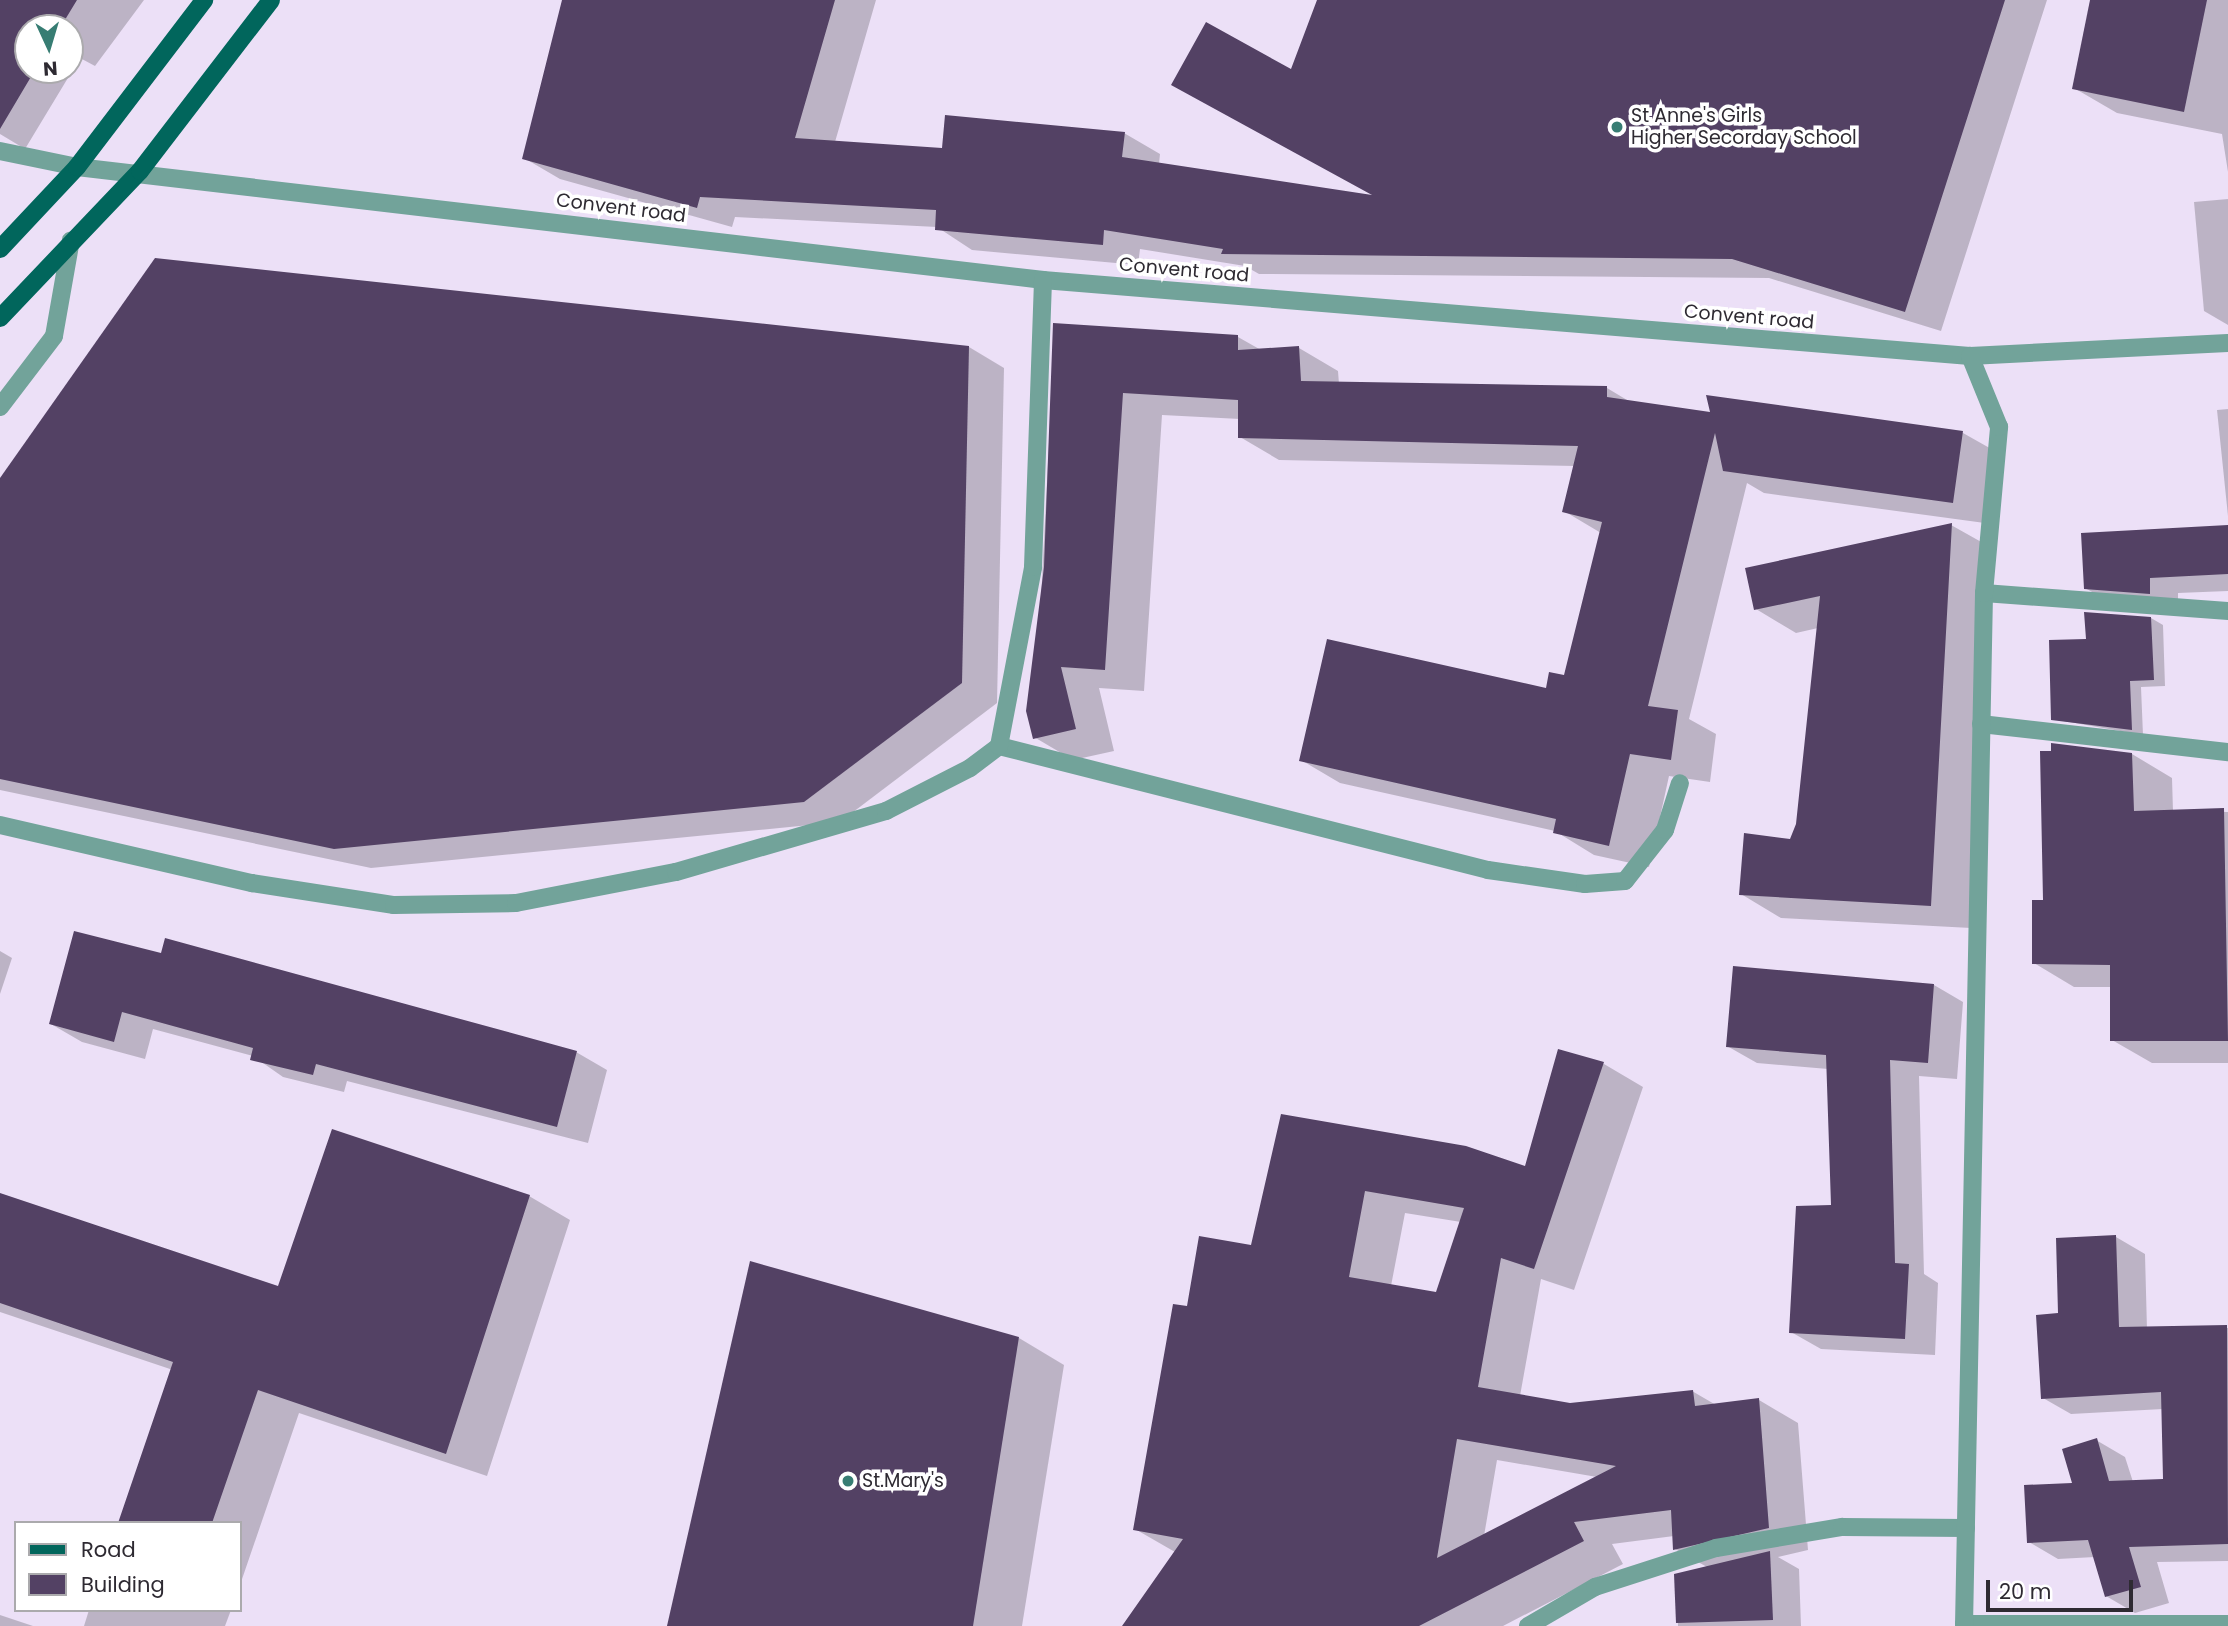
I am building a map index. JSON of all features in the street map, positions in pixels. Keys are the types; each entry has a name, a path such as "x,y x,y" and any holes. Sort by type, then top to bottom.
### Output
{"main road":[{"path":"0,249 77,167 204,0"},
{"path":"0,318 71,240 140,171 271,0"}],"street":[{"name":"Convent road","path":"0,151 77,167 140,171 1043,280 1970,356 2228,343"},
{"path":"0,407 54,336 71,240"},
{"path":"999,746 1033,566 1043,280"},
{"path":"1970,356 1999,427 1984,593 1964,1625 2228,1624"},
{"path":"1984,593 2228,611"},
{"path":"1982,724 2228,752"},
{"path":"0,825 125,857 381,903 516,903 676,872 886,811 999,746 1488,870 1585,884 1625,881 1665,830 1680,783"},
{"path":"1528,1626 1595,1587 1716,1548 1842,1527 1966,1528"}],"building":[{"path":"0,0 77,0 68,14 14,14 14,84 27,84 0,129"},
{"name":"St Anne's Girls Higher Secorday School","path":"562,0 835,0 795,138 942,148 945,115 1125,132 1122,157 1372,195 1171,85 1206,22 1291,69 1317,0 2005,0 1905,312 1732,259 1221,254 1223,249 1104,230 1103,245 935,230 936,210 700,197 697,208 522,159"},
{"path":"2090,0 2207,0 2184,112 2072,89"},
{"path":"155,258 969,346 962,683 804,802 334,849 0,779 0,478"},
{"path":"1053,323 1238,335 1238,350 1299,346 1301,381 1607,386 1607,397 1710,412 1706,395 1963,431 1953,503 1723,471 1715,433 1648,706 1678,710 1671,760 1630,754 1609,846 1553,833 1556,819 1299,761 1327,639 1546,688 1549,672 1564,675 1602,522 1562,512 1578,446 1238,438 1238,400 1123,393 1105,670 1061,667 1076,729 1033,739 1026,711 1044,567"},
{"path":"1952,523 1931,906 1739,895 1744,833 1790,839 1796,824 1820,596 1754,610 1745,568"},
{"path":"2228,525 2228,574 2150,578 2150,594 2084,589 2081,533"},
{"path":"2084,612 2151,617 2154,680 2130,681 2132,730 2051,720 2049,640 2086,639"},
{"path":"2051,743 2132,753 2134,811 2224,808 2228,1041 2110,1041 2110,965 2032,964 2032,900 2043,900 2040,751 2051,751"},
{"path":"74,931 161,953 165,938 577,1051 557,1127 316,1064 313,1075 250,1060 253,1048 122,1012 114,1042 49,1024"},
{"path":"1733,966 1934,984 1928,1063 1890,1060 1895,1263 1909,1264 1905,1339 1789,1333 1796,1206 1831,1205 1826,1055 1726,1047"},
{"path":"1558,1049 1604,1062 1534,1269 1501,1258 1478,1387 1570,1403 1693,1390 1695,1406 1759,1398 1769,1528 1673,1550 1671,1510 1574,1522 1584,1541 1419,1626 1122,1626 1183,1539 1133,1530 1173,1304 1187,1306 1199,1236 1251,1245 1281,1114 1466,1146 1525,1166","holes":["1365,1191 1464,1208 1436,1292 1349,1277","1457,1439 1616,1466 1437,1558"]},
{"path":"332,1129 530,1195 446,1454 258,1390 213,1521 119,1521 173,1362 0,1303 0,1193 278,1286"},
{"path":"2116,1235 2119,1327 2227,1325 2228,1544 2129,1547 2141,1587 2105,1597 2088,1540 2027,1543 2024,1485 2072,1483 2062,1449 2097,1438 2109,1481 2163,1479 2161,1392 2041,1399 2036,1315 2058,1313 2056,1238"},
{"name":"St.Mary's","path":"750,1261 1019,1337 973,1626 667,1626"},
{"path":"1770,1551 1773,1620 1676,1623 1674,1574"}],"place":[{"name":"St Anne's Girls Higher Secorday School","path":"1617,127"},
{"name":"St.Mary's","path":"848,1481"}]}
